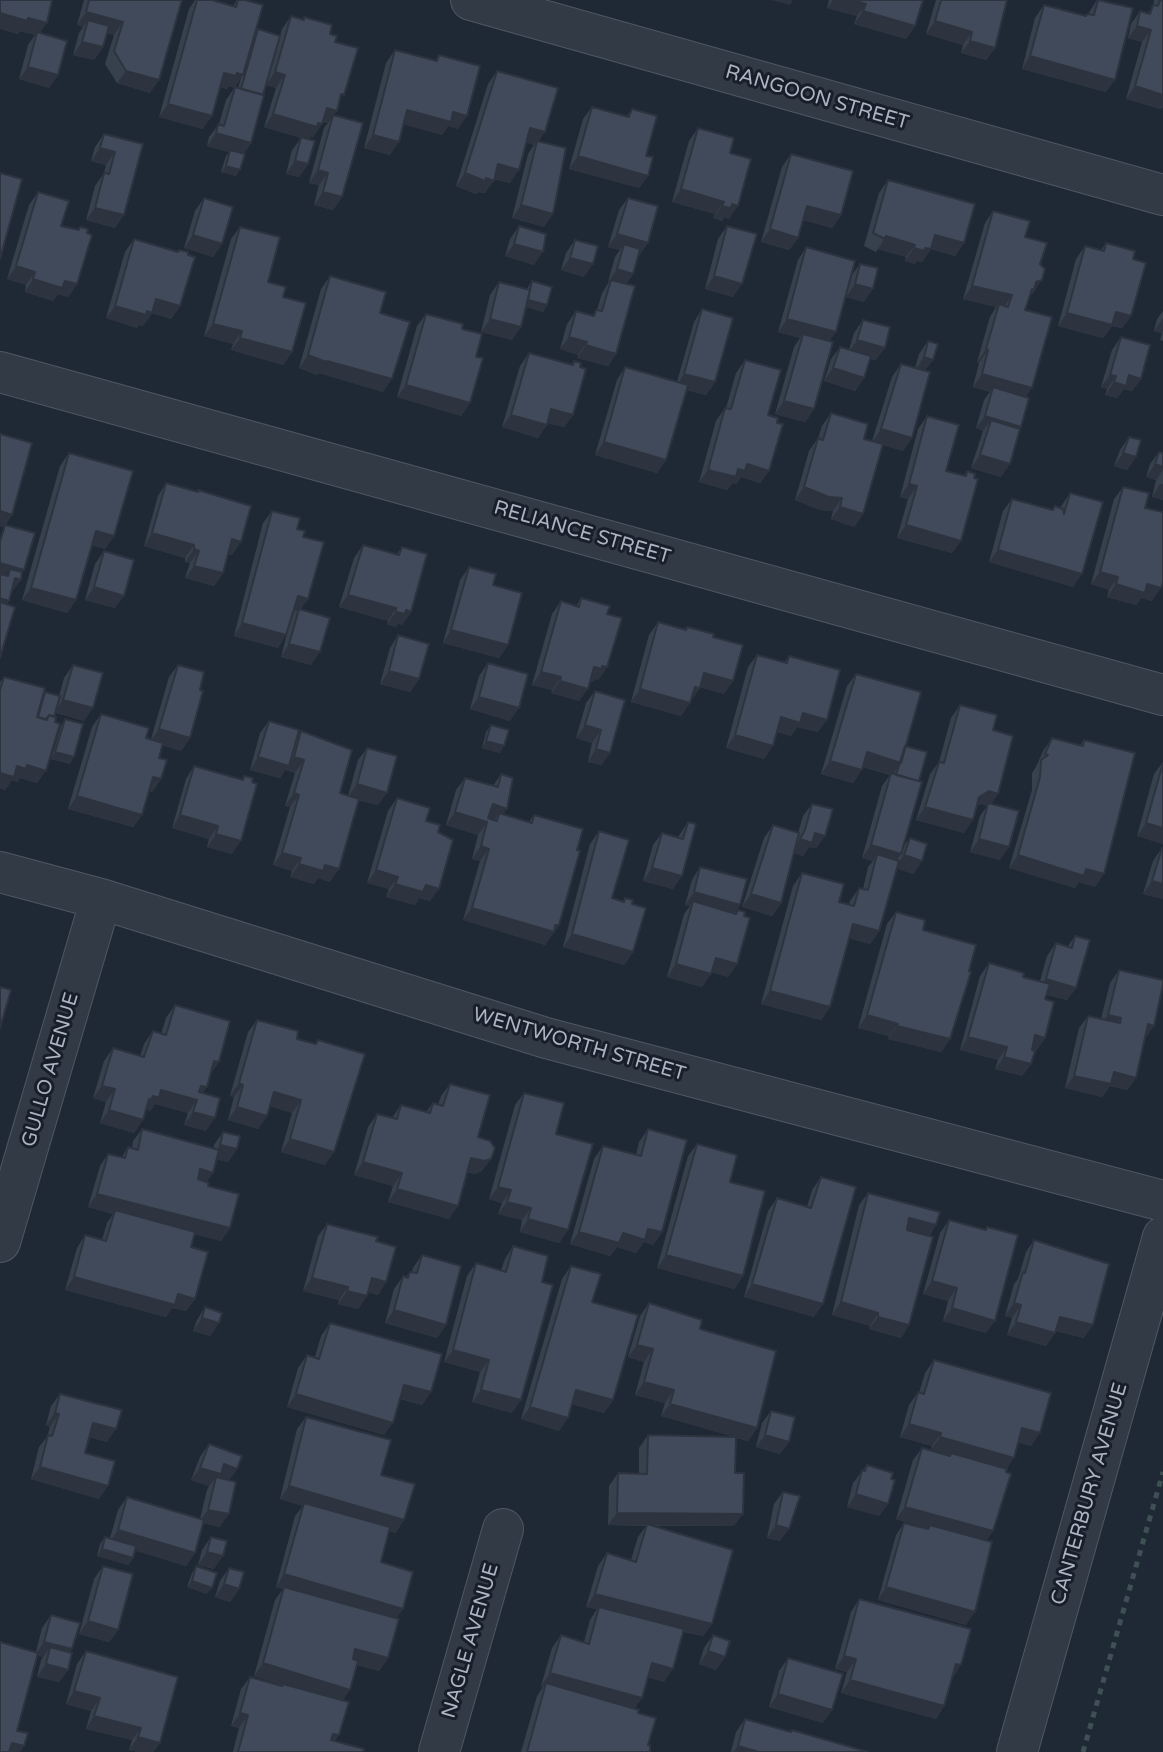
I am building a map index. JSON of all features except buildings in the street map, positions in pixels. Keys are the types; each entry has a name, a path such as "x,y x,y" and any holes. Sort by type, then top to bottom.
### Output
{"street":[{"name":"RANGOON STREET","path":"471,0 1163,195"},
{"name":"RELIANCE STREET","path":"0,372 1163,695"},
{"name":"WENTWORTH STREET","path":"0,872 101,899 546,1038 1163,1201"},
{"name":"GULLO AVENUE","path":"0,1242 101,899"},
{"name":"CANTERBURY AVENUE","path":"1017,1752 1163,1237"},
{"name":"NAGLE AVENUE","path":"439,1752 503,1529"}],"path":[{"path":"1083,1752 1163,1472"}]}
